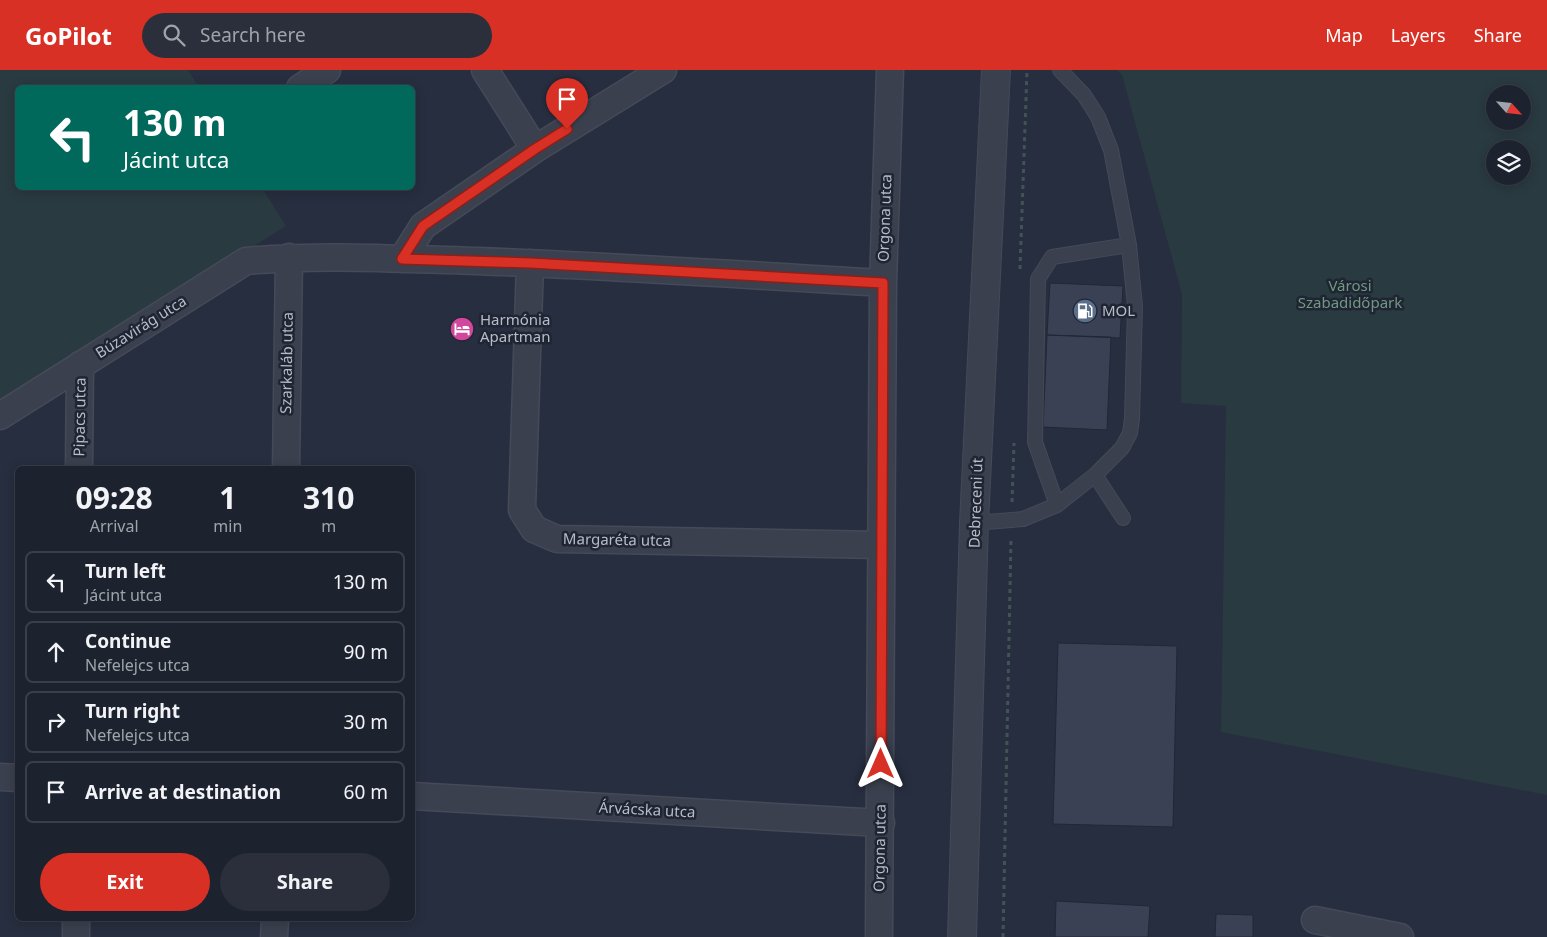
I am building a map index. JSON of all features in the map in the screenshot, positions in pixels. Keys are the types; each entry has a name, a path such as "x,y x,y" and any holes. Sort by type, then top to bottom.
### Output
{"street":[{"path":"304,85 327,70"},
{"path":"485,70 535,149"},
{"path":"402,259 423,226 535,149 663,70"},
{"name":"Orgona utca","path":"879,937 883,283 890,70"},
{"name":"Debreceni út","path":"962,937 974,523 996,70"},
{"name":"Búzavirág utca","path":"0,416 246,261 289,257 530,263 883,283"},
{"name":"Szarkaláb utca","path":"286,466 289,257"},
{"name":"Margaréta utca","path":"530,263 522,510 534,530 557,539 881,545"},
{"name":"Pipacs utca","path":"79,466 80,365"},
{"path":"0,777 15,778"},
{"name":"Árvácska utca","path":"415,796 881,823"},
{"path":"1314,920 1400,937"},
{"path":"76,921 76,937"},
{"path":"274,937 275,921"}],"lane":[{"path":"974,523 1024,519 1057,505 1095,475 1122,448 1130,433 1135,306 1129,245 1111,150 1098,117 1084,96 1060,70"},
{"path":"1057,505 1035,442 1038,279 1052,257 1129,245"},
{"path":"1095,475 1123,518"}],"green space":[{"path":"0,70 188,70 198,85 15,85 15,190 263,190 286,226 0,405"},
{"name":"Városi Szabadidőpark","path":"1117,70 1547,70 1547,795 1221,732 1226,406 1181,403 1182,294 1122,75"}],"building":[{"name":"MOL","path":"1050,283 1123,286 1120,338 1047,335"},
{"path":"1047,335 1111,337 1107,430 1043,427"},
{"path":"1058,643 1177,646 1173,827 1053,824"},
{"path":"1056,901 1150,906 1148,937 1055,937"},
{"path":"1216,914 1253,915 1253,937 1215,937"}],"place":[{"name":"MOL","path":"1085,311"},
{"name":"Harmónia Apartman","path":"462,329"}],"route":[{"path":"567,129 423,226 402,259 530,263 883,283 881,764"}]}
